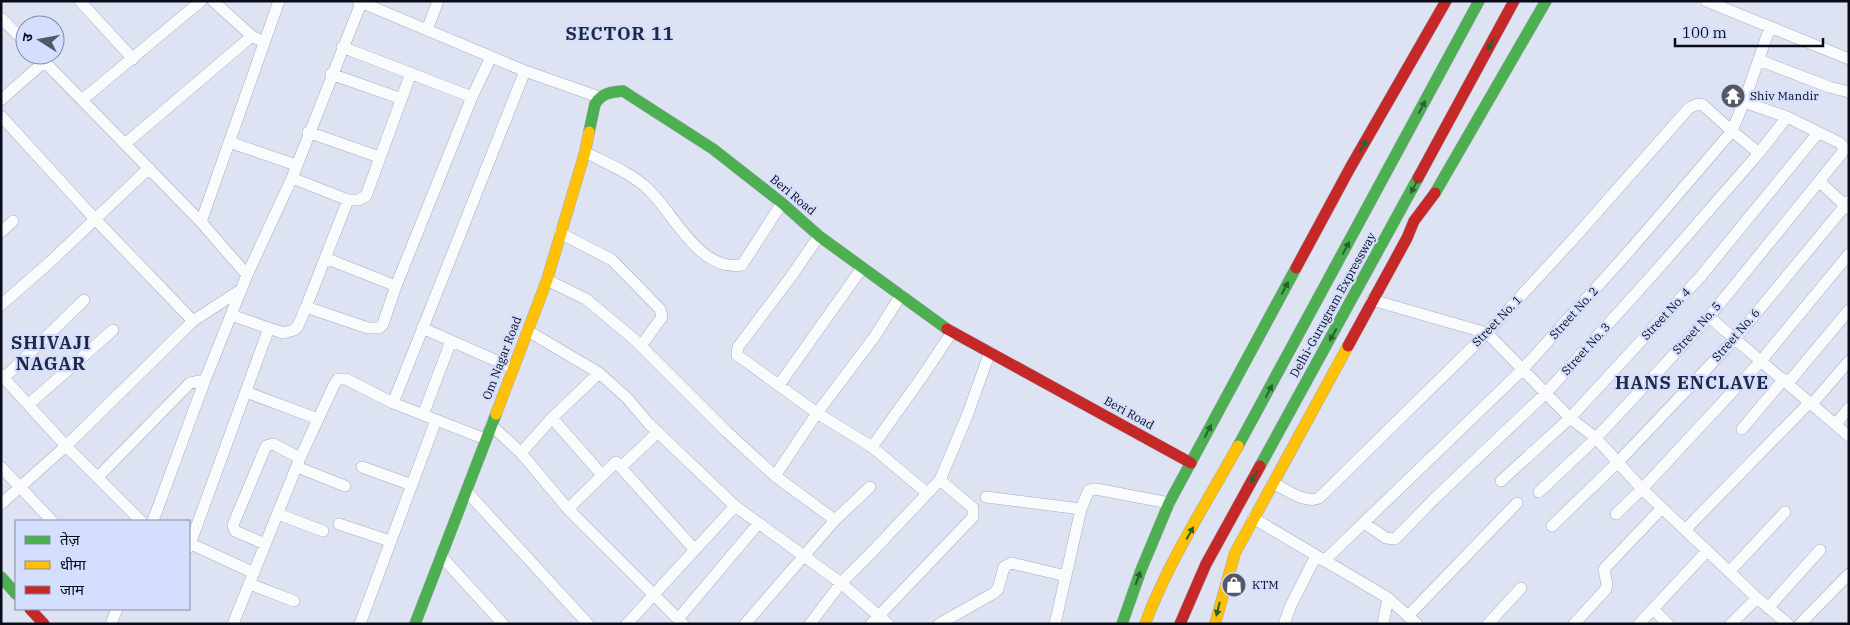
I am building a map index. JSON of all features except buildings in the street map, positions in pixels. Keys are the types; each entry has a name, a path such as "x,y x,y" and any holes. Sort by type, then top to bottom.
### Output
{"main road":[{"name":"Delhi-Gurugram Expressway","path":"1146,624 1152,605 1181,548 1252,422 1479,1"},
{"name":"Delhi-Gurugram Expressway","path":"1180,624 1206,564 1514,1"},
{"path":"1215,624 1235,553 1407,238 1424,198 1505,58 1535,1"},
{"path":"1381,246 1414,221 1439,188 1546,1"},
{"path":"1122,624 1141,570 1169,503 1350,168 1443,3"},
{"path":"1374,196 1396,133 1432,63"},
{"name":"Beri Road","path":"599,97 608,92 623,91 713,149 782,203 819,236 952,332 1191,463"},
{"name":"Om Nagar Road","path":"415,624 547,280 585,152 595,104 599,97"},
{"path":"1,577 15,593"},
{"path":"31,610 44,624"}],"street":[{"path":"80,1 133,59"},
{"path":"82,100 201,1"},
{"path":"213,1 252,36 264,43"},
{"path":"201,222 279,1"},
{"path":"426,30 438,1"},
{"path":"1706,1 1849,59"},
{"path":"154,520 247,275 292,178 359,2 525,71 599,97"},
{"path":"1,18 15,32"},
{"name":"Street No. 2","path":"1284,624 1291,605 1320,558 1364,523 1522,370 1631,249 1732,131 1770,27"},
{"path":"125,144 252,36"},
{"path":"342,47 472,97"},
{"path":"306,307 368,328 379,328 384,324 396,286 472,97 491,57"},
{"path":"1759,60 1829,87 1849,92"},
{"path":"1,100 34,65"},
{"path":"48,65 201,222 247,275"},
{"path":"393,403 525,71"},
{"path":"292,178 348,200 358,200 366,196 411,73"},
{"path":"331,74 402,99"},
{"path":"1744,102 1787,117 1818,133"},
{"name":"Street No. 1","path":"1273,482 1304,498 1314,500 1319,498 1487,333 1689,108 1698,104 1703,105 1732,131"},
{"path":"1,116 95,219 193,321"},
{"name":"Street No. 3","path":"1364,523 1386,538 1395,539 1433,500 1546,393 1656,271 1759,153 1787,117"},
{"path":"1732,131 1759,153"},
{"path":"308,132 379,157"},
{"name":"Street No. 5","path":"1539,492 1596,438 1708,317 1820,182 1844,148 1842,145 1818,133"},
{"name":"Street No. 4","path":"1501,481 1570,418 1701,276 1818,133"},
{"path":"229,142 296,165"},
{"path":"585,152 637,180 649,190 675,223 702,251 709,258 720,264 742,265 782,203"},
{"path":"1,304 149,168"},
{"path":"1820,182 1848,205"},
{"path":"232,314 283,333 294,330 298,326 306,307 348,200"},
{"name":"Street No. 6","path":"1552,526 1618,462 1734,340 1848,205"},
{"path":"1,232 13,221"},
{"path":"560,233 612,260 660,310 662,316 641,346"},
{"path":"819,236 738,346 738,358 817,413 872,447 927,493"},
{"path":"1616,514 1642,489 1760,362 1849,254"},
{"path":"325,258 396,286"},
{"path":"779,385 862,268"},
{"path":"547,280 586,299 641,346 727,432 775,476 835,520"},
{"path":"1,504 66,446 144,364 193,321 242,289"},
{"path":"775,476 817,413 901,296"},
{"path":"84,300 3,377 66,446 140,520"},
{"path":"1372,300 1487,333 1570,418 1596,438 1642,489 1768,608 1788,624"},
{"path":"1742,429 1849,310"},
{"path":"1708,317 1849,436"},
{"path":"190,541 269,328"},
{"path":"422,328 513,368"},
{"path":"28,404 113,330"},
{"path":"528,331 599,373 627,398 658,432 735,506 841,583 888,624"},
{"path":"872,447 952,332"},
{"path":"423,415 451,340"},
{"path":"810,624 841,583 940,480 967,416 990,352"},
{"path":"1685,530 1811,403 1849,361"},
{"path":"521,453 552,418 599,373"},
{"path":"233,624 318,419 334,385 341,378 346,378 393,403 485,439"},
{"path":"98,477 190,383 206,380"},
{"path":"246,392 318,419"},
{"path":"1836,424 1849,408"},
{"path":"552,418 602,475"},
{"path":"360,624 436,420"},
{"path":"491,425 521,453 568,509 680,622 758,524"},
{"path":"621,467 658,432"},
{"path":"265,544 234,531 233,525 266,446 273,444 299,463 345,486"},
{"path":"568,509 615,462 618,462 695,550"},
{"path":"362,467 412,485"},
{"path":"1,468 51,520"},
{"path":"871,624 878,614 973,517 973,508 940,480"},
{"path":"748,623 802,556 835,520 870,487"},
{"path":"1055,624 1081,509 1087,493 1092,489 1169,503"},
{"path":"467,492 588,624"},
{"path":"986,497 1081,509"},
{"path":"1408,616 1517,504"},
{"path":"627,624 735,506"},
{"path":"1574,624 1606,589 1604,569 1662,508"},
{"path":"1730,572 1785,512"},
{"path":"278,514 323,531"},
{"path":"1253,518 1388,598 1417,624"},
{"path":"339,524 390,541"},
{"path":"190,545 294,601"},
{"path":"1768,608 1820,550"},
{"path":"1639,624 1707,551"},
{"path":"441,556 503,624"},
{"path":"939,624 994,593 998,589 1004,568 1010,563 1066,576"},
{"path":"1800,624 1849,574"},
{"path":"1488,624 1520,588"},
{"path":"1383,624 1388,598"},
{"path":"1731,624 1758,598"},
{"path":"1653,609 1668,624"},
{"path":"111,624 117,610"}],"traffic: fast":[{"path":"1238,446 1479,1"},
{"path":"1435,193 1546,1"},
{"path":"589,132 595,104 598,100 607,94 623,91 713,149 782,203 819,236 947,329"},
{"path":"1260,466 1418,178"},
{"path":"1122,624 1141,570 1169,503 1296,268"},
{"path":"415,624 496,414"},
{"path":"1,577 15,593"}],"traffic: slow":[{"path":"496,414 547,280 585,152 589,132"},
{"path":"1215,624 1235,553 1348,346"},
{"path":"1145,624 1176,556 1238,446"}],"traffic: jam":[{"path":"1296,268 1350,168 1446,1"},
{"path":"1418,178 1514,1"},
{"path":"1348,346 1407,238 1414,221 1435,193"},
{"path":"947,329 1191,463"},
{"path":"1180,624 1206,564 1260,466"},
{"path":"31,610 44,624"}],"place":[{"name":"Shiv Mandir","path":"1733,96"},
{"name":"KTM","path":"1234,585"}],"district":[{"name":"SECTOR 11","path":"620,34"},
{"name":"SHIVAJI NAGAR","path":"51,353"},
{"name":"HANS ENCLAVE","path":"1692,383"}]}
